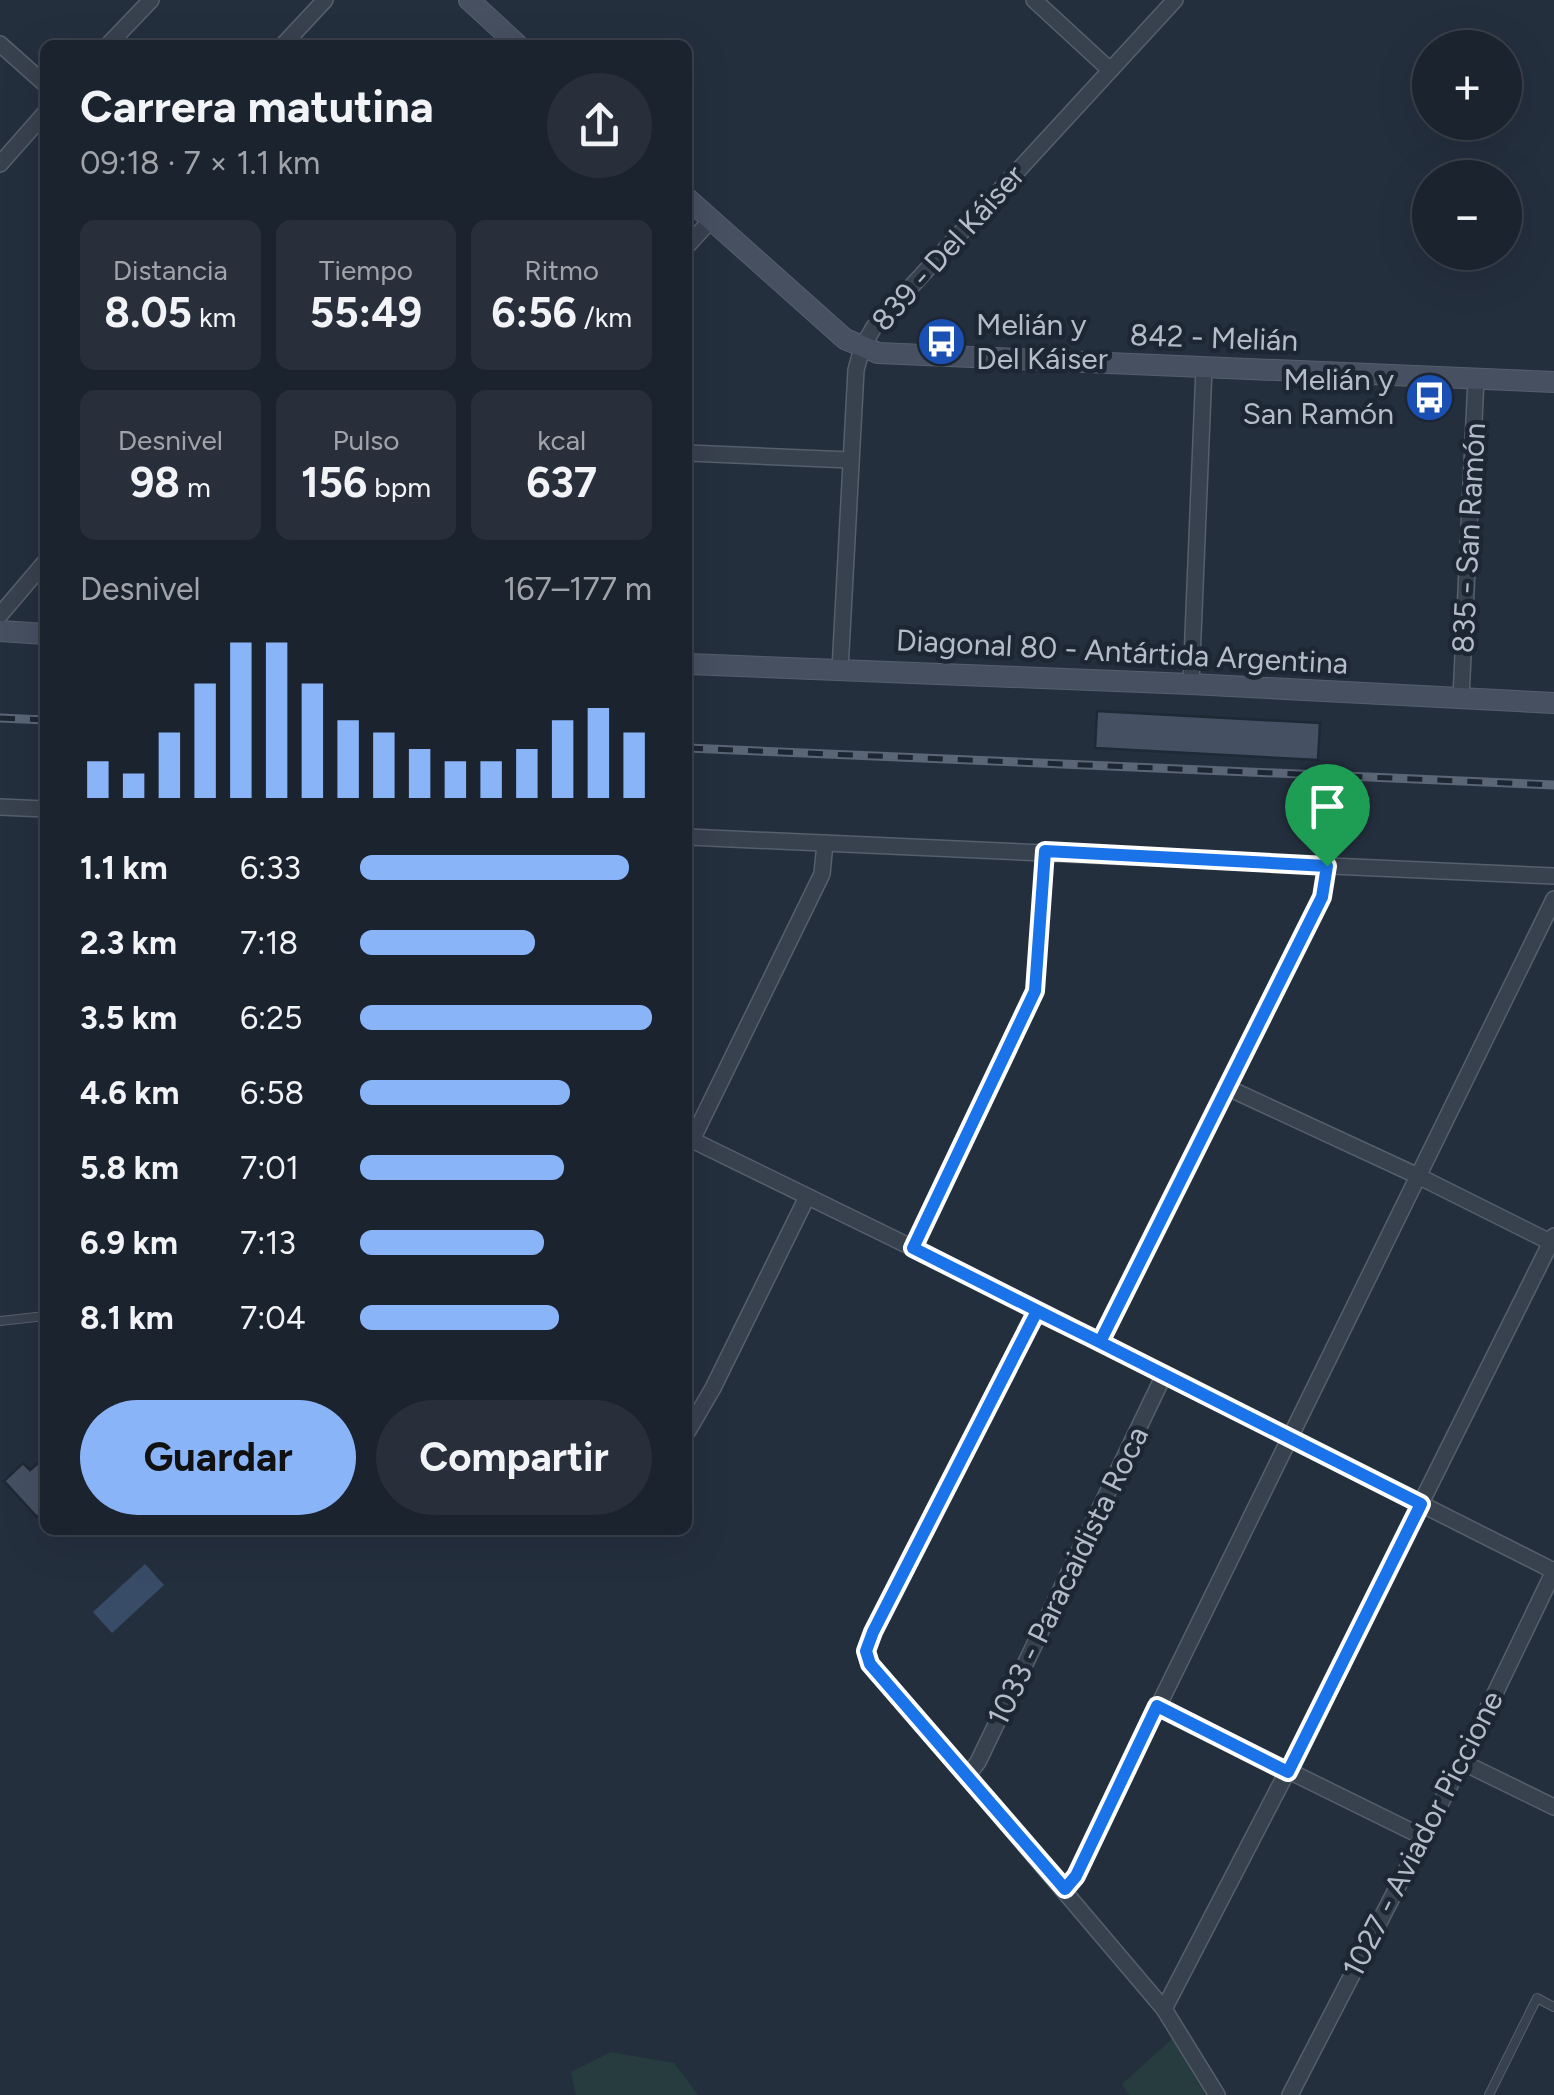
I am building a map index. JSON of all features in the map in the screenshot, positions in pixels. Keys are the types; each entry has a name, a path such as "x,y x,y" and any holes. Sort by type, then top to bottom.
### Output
{"street":[{"path":"113,40 151,0"},
{"path":"288,40 325,0"},
{"path":"469,0 511,40"},
{"path":"1034,0 1110,70"},
{"name":"839 - Del Káiser","path":"840,670 856,370 862,348 874,326 1175,0"},
{"path":"0,44 40,80"},
{"path":"0,164 40,120"},
{"name":"842 - Melián","path":"692,203 844,339 862,348 902,355 1554,382"},
{"path":"692,241 711,220"},
{"path":"1191,684 1204,368"},
{"name":"835 - San Ramón","path":"1461,698 1476,378"},
{"path":"692,453 850,460"},
{"path":"0,614 40,568"},
{"path":"0,632 40,634"},
{"name":"Diagonal 80 - Antártida Argentina","path":"692,664 1554,703"},
{"path":"0,806 40,809"},
{"path":"692,837 1554,876"},
{"path":"692,1135 822,874 825,843"},
{"path":"913,1248 1035,991 1045,851"},
{"path":"1100,1342 1322,897 1327,866"},
{"path":"1065,1889 1076,1876 1554,899"},
{"path":"1164,2009 1288,1772 1553,1241 1226,1087"},
{"path":"692,1140 1554,1571"},
{"path":"692,1424 807,1196"},
{"path":"1037,1311 881,1614 866,1651 870,1664 1164,2009 1217,2095"},
{"name":"1033 - Paracaidista Roca","path":"968,1775 978,1762 1164,1375"},
{"name":"1027 - Aviador Piccione","path":"1290,2095 1462,1762 1554,1571"},
{"path":"1157,1706 1422,1837"},
{"path":"1462,1762 1554,1807"}],"lane":[{"path":"0,1321 40,1317"},
{"path":"1489,2095 1537,1998 1554,2006"}],"green space":[{"path":"1172,2039 1206,2095 1129,2095 1122,2084"},
{"path":"611,2052 674,2063 698,2095 576,2095 571,2072"}],"water":[{"path":"145,1564 164,1585 112,1633 93,1612"}],"building":[{"path":"1097,711 1320,723 1318,760 1095,748"},
{"path":"40,1461 37,1517 4,1481 23,1463 30,1470"}],"railway":[{"path":"0,718 40,720"},
{"path":"692,748 1554,785"}],"place":[{"name":"Melián y Del Káiser","path":"941,342"},
{"name":"Melián y San Ramón","path":"1429,397"}],"route":[{"path":"1327,866 1045,851 1035,991 913,1248 1037,1311 1421,1504 1288,1772 1157,1706 1076,1876 1065,1889 870,1664 866,1651 1037,1311 1100,1342 1322,897 1327,866"}]}
